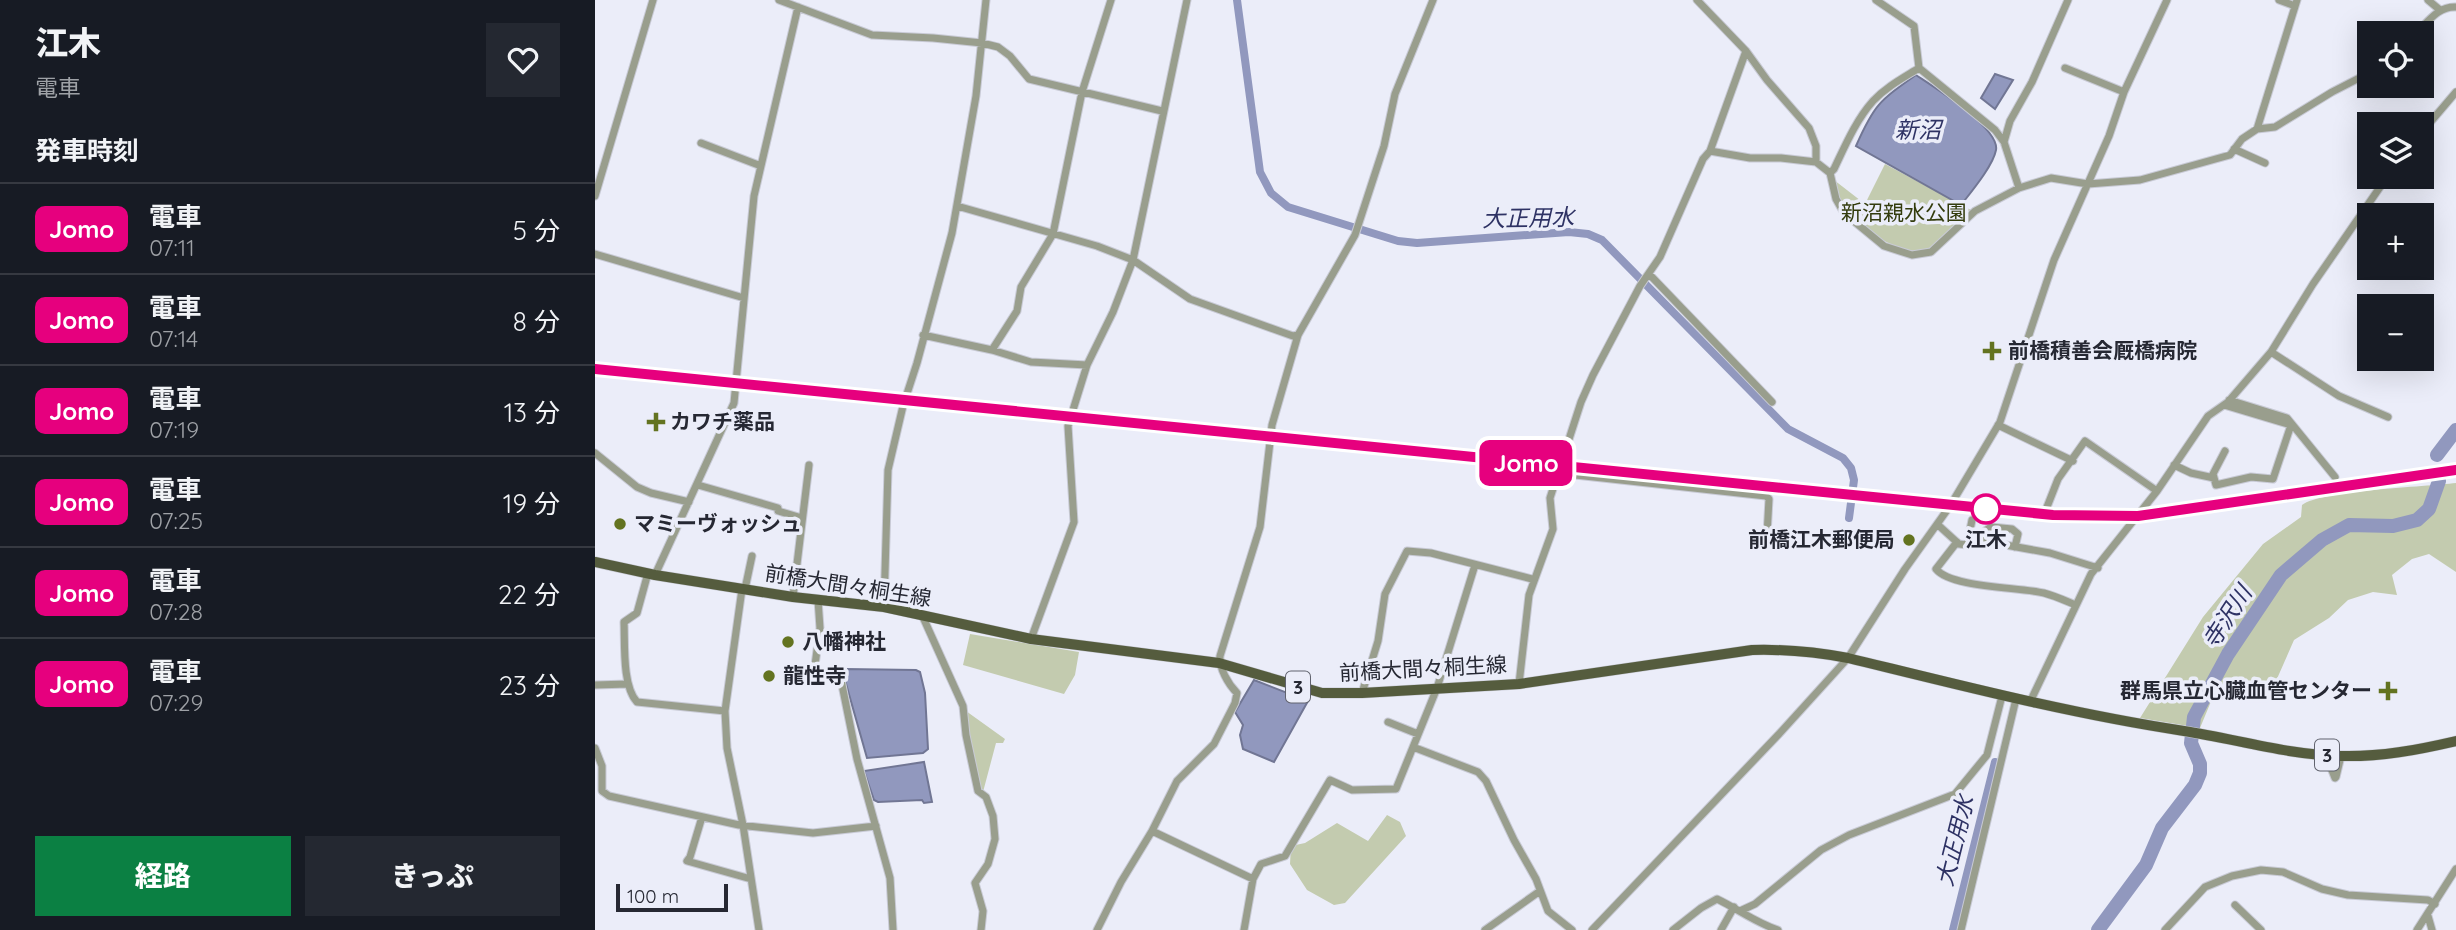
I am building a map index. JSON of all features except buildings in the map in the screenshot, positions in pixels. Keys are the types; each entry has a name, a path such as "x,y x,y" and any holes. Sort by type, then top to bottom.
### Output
{"main road":[{"name":"前橋大間々桐生線","path":"595,562 793,597 884,607 1031,639 1219,663 1322,693 1519,684 1752,650 1818,652 2030,702 2287,751 2326,755"},
{"name":"3","path":"2326,755 2405,753 2456,741"}],"street":[{"path":"595,196 653,0"},
{"path":"779,0 872,35 982,43 998,47 1010,56 1029,79 1163,111"},
{"path":"884,607 888,470 952,233 976,96 986,0"},
{"path":"992,350 1017,311 1021,287 1053,234 1082,92 1111,0"},
{"path":"1031,639 1074,522 1068,426 1087,365 1113,312 1132,260 1187,0"},
{"path":"1097,930 1177,781 1215,744 1235,703 1237,693 1219,663 1260,527 1272,425 1298,335 1355,234 1384,146 1395,94 1433,0"},
{"path":"1697,0 1746,51 1767,80 1809,128 1816,146 1816,162"},
{"path":"1876,0 1914,26 1919,68 1995,130 2004,142 2019,188"},
{"path":"2004,142 2010,121 2032,82 2068,0"},
{"path":"1592,930 1848,658 1937,524 1998,425 2054,260 2109,136 2124,92 2167,0"},
{"path":"2257,129 2296,3 2279,0"},
{"path":"2428,0 2440,10"},
{"path":"725,711 637,702 631,696 628,684 624,622 637,613 652,574 698,485 734,403 751,218 798,7"},
{"path":"2429,21 2440,10 2456,7"},
{"path":"1519,684 1528,595 1553,529 1549,503 1586,389 1640,286 1660,257 1703,159 1710,151 1746,51"},
{"path":"1830,173 1872,102 1885,89 1919,68"},
{"path":"2065,68 2124,92"},
{"path":"1710,151 1749,158 1816,162 1830,173 1836,199 1844,213 1884,246 1912,255 1931,252 1975,211 2019,188 2051,178 2088,184 2140,180 2230,155 2242,139 2257,129 2275,127 2357,78"},
{"path":"2434,120 2453,101 2456,92"},
{"path":"701,143 761,166"},
{"path":"2234,149 2265,163"},
{"path":"2030,702 2091,574 2157,491 2208,416 2227,402 2271,352 2313,284 2379,189"},
{"path":"957,206 1132,260 1190,299 1293,336 1298,335"},
{"path":"595,254 744,298"},
{"path":"1648,275 1772,402"},
{"path":"923,335 992,350 1031,362 1087,365"},
{"path":"2271,352 2339,396 2388,417"},
{"path":"2227,402 2287,418 2335,477"},
{"path":"1998,425 2073,461"},
{"path":"2225,451 2213,474 2216,485 2251,477 2273,479 2291,425"},
{"path":"2047,507 2058,479 2085,441 2157,491"},
{"path":"595,453 637,487 651,494 689,502"},
{"path":"793,597 809,465"},
{"path":"2175,465 2191,473 2214,478"},
{"path":"1557,473 1766,496 1769,499 1767,535 1770,538 1803,540"},
{"path":"698,485 778,508 778,511 802,518"},
{"path":"1967,545 1972,520"},
{"path":"1937,524 1957,542 1967,545 1984,543 2050,553 2098,568"},
{"path":"1984,543 1985,531 1991,527 2012,529 2018,534 2015,547"},
{"path":"1957,542 1936,569 1941,575 1966,582 2043,593 2076,604"},
{"path":"1362,693 1378,641 1385,594 1407,551 1430,553 1532,579"},
{"path":"752,556 743,589 725,711 727,748 743,825 759,930"},
{"path":"1244,930 1253,879 1263,862 1285,856 1330,780 1352,790 1396,789 1437,688 1475,565"},
{"path":"818,600 820,628 815,665 818,670 840,675 857,759 891,878 893,930"},
{"path":"922,615 963,706 965,735 978,791 986,797 993,816 995,839 988,864 975,883 983,911 981,930"},
{"path":"595,685 628,684"},
{"path":"1721,930 1738,908 1755,904 1821,850 1849,835 1955,794 1987,755 2010,697"},
{"path":"1961,930 2010,697"},
{"path":"1388,722 1418,734"},
{"path":"1412,747 1478,772 1486,781 1548,911 1572,930"},
{"path":"595,748 602,766 601,787 604,793 743,825 813,833 876,825"},
{"path":"2326,755 2335,778 2341,756"},
{"path":"702,817 687,861 751,879"},
{"path":"1152,831 1253,879"},
{"path":"2417,930 2456,869"},
{"path":"2165,930 2206,887 2232,876 2261,870 2283,872 2322,889 2348,895 2428,900 2435,904"},
{"path":"1485,930 1540,891"},
{"path":"1673,930 1717,899 1738,908 1767,927 1778,930"},
{"path":"2235,905 2261,930"},
{"path":"2428,916 2432,930"}],"green space":[{"name":"新沼親水公園","path":"1885,164 1971,210 1931,248 1910,251 1885,241 1861,226 1845,211 1834,180 1865,204"},
{"path":"2456,483 2456,572 2429,554 2412,559 2392,575 2397,595 2373,592 2348,600 2329,618 2294,640 2276,681 2262,689 2225,691 2212,699 2200,728 2140,718 2203,617 2263,544 2301,517 2302,505 2313,500 2351,493"},
{"path":"970,634 1079,652 1075,675 1064,694 963,665"},
{"path":"966,711 1005,739 1003,743 996,743 983,792 967,734"},
{"path":"1387,815 1400,822 1406,836 1345,903 1334,905 1307,890 1290,864 1291,846 1305,843 1337,823 1368,841"}],"water":[{"path":"1995,74 2013,80 1995,109 1981,98"},
{"name":"新沼","path":"1916,75 1977,120 1994,141 1996,150 1991,164 1961,205 1856,146 1873,112 1894,91"},
{"path":"845,669 920,672 925,693 928,749 923,753 867,758 843,673"},
{"path":"1254,680 1308,701 1274,762 1243,749 1240,735 1243,725 1235,712"},
{"path":"924,762 932,802 874,800 864,771"}],"waterway":[{"name":"大正用水","path":"1237,0 1260,172 1271,193 1288,207 1398,241 1417,243 1569,232 1588,234 1602,240 1788,429 1843,458 1851,468 1854,480 1849,518"},
{"name":"寺沢川","path":"2437,455 2456,430"},
{"name":"寺沢川","path":"2098,930 2146,865 2162,828 2195,785 2200,764 2191,743 2194,717 2228,654 2281,575 2322,540 2349,525 2393,526 2417,520 2429,509 2439,481"},
{"name":"大正用水","path":"1953,930 1995,762"}],"railway":[{"path":"595,369 2053,515 2138,516 2456,471"}],"train":[{"name":"Jomo","path":"595,369 2053,515 2138,516 2456,470"}],"place":[{"name":"前橋積善会厩橋病院","path":"1992,351"},
{"name":"カワチ薬品","path":"656,422"},
{"name":"江木","path":"1986,509"},
{"name":"マミーヴォッシュ","path":"620,524"},
{"name":"前橋江木郵便局","path":"1909,540"},
{"name":"八幡神社","path":"788,642"},
{"name":"龍性寺","path":"769,676"},
{"name":"群馬県立心臓血管センター","path":"2388,691"}]}
